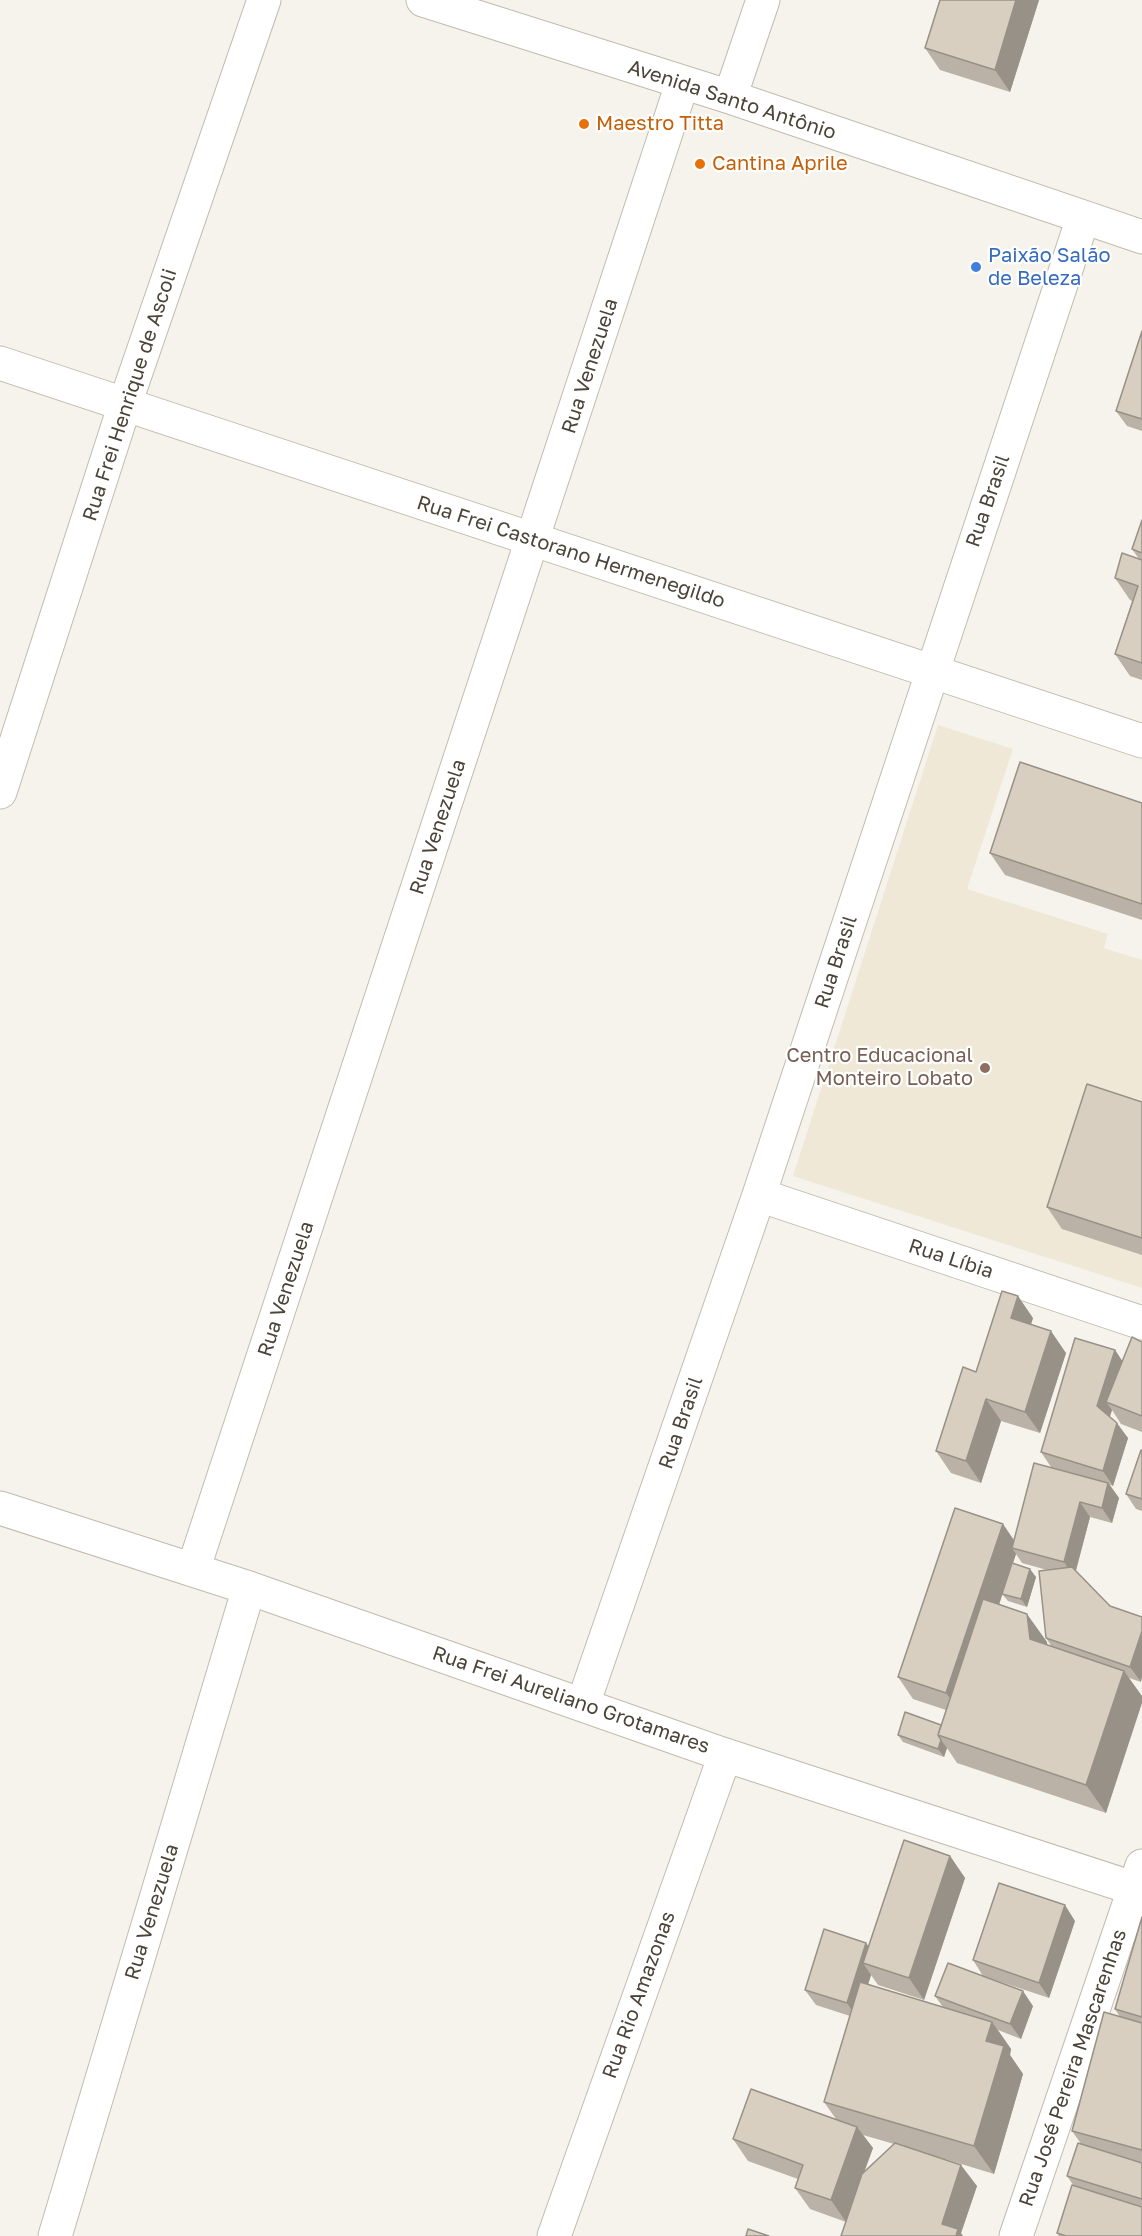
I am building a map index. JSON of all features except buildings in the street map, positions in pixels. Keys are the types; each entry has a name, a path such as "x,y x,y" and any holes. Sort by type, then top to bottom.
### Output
{"street":[{"name":"Rua Frei Henrique de Ascoli","path":"0,792 125,404 264,0"},
{"name":"Avenida Santo Antônio","path":"423,0 682,84 730,97 1142,237"},
{"path":"730,97 763,0"},
{"name":"Rua Venezuela","path":"193,1570 682,84"},
{"name":"Rua Brasil","path":"584,1704 759,1195 1083,218"},
{"name":"Rua Frei Castorano Hermenegildo","path":"0,363 1142,741"},
{"name":"Rua Líbia","path":"759,1195 1142,1323"},
{"name":"Rua Frei Aureliano Grotamares","path":"0,1508 249,1588 725,1755 1140,1882"},
{"name":"Rua Venezuela","path":"54,2236 249,1588"},
{"name":"Rua Rio Amazonas","path":"554,2236 725,1755"},
{"name":"Rua José Pereira Mascarenhas","path":"1016,2236 1140,1882"}],"shaded area":[{"name":"Centro Educacional Monteiro Lobato","path":"938,725 1013,749 967,889 1108,934 1104,948 1142,960 1142,1288 793,1176"}],"place":[{"name":"Maestro Titta","path":"584,124"},
{"name":"Cantina Aprile","path":"700,164"},
{"name":"Paixão Salão de Beleza","path":"976,267"},
{"name":"Centro Educacional Monteiro Lobato","path":"985,1068"}]}
